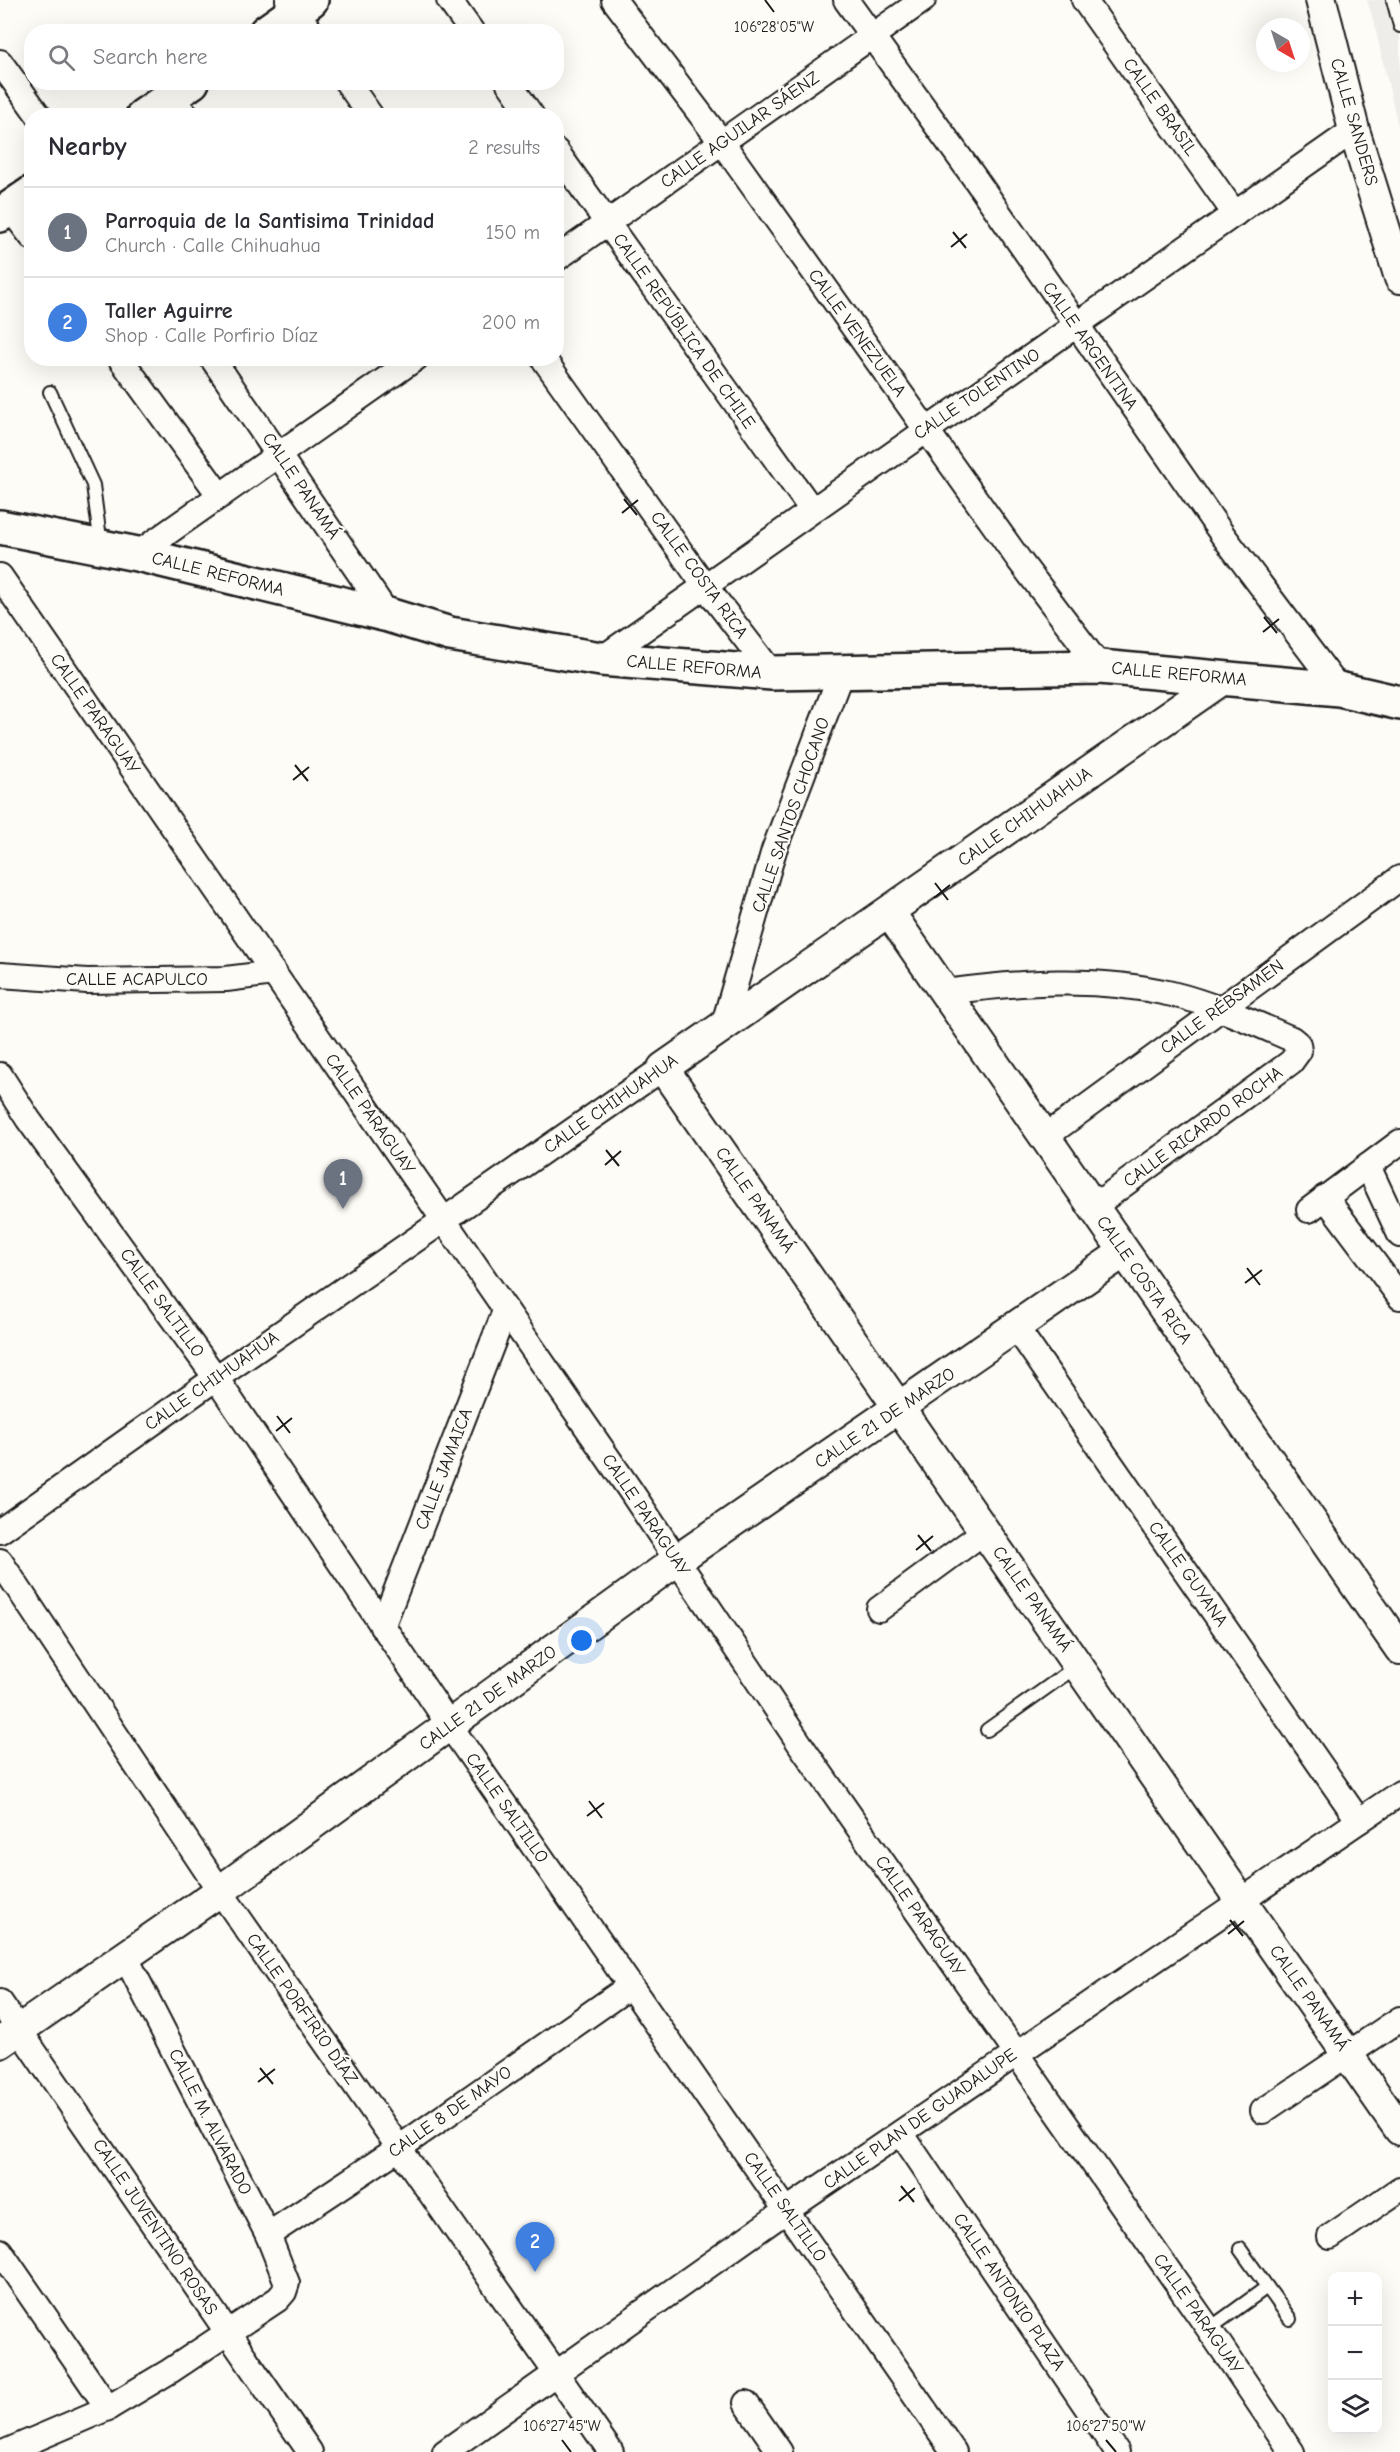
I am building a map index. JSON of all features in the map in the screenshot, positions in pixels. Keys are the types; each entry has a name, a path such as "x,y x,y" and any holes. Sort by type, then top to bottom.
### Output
{"main road":[{"path":"280,24 302,11"},
{"path":"163,108 187,98"},
{"name":"CALLE REFORMA","path":"0,527 137,554 388,615 450,634 601,658 772,673 1100,667 1339,688 1400,703"}],"street":[{"path":"449,0 466,24"},
{"name":"CALLE VENEZUELA","path":"614,0 723,144 1019,560 1100,667"},
{"name":"CALLE ARGENTINA","path":"846,0 976,180 1222,534 1339,688"},
{"name":"CALLE AGUILAR SÁENZ","path":"564,253 723,144 923,0"},
{"name":"CALLE BRASIL","path":"1084,0 1235,214"},
{"name":"CALLE SANDERS","path":"1321,0 1354,130 1400,278"},
{"path":"0,62 33,108"},
{"path":"352,90 365,108"},
{"path":"514,90 526,108"},
{"name":"CALLE TOLENTINO","path":"601,658 926,429 1077,327 1354,130"},
{"name":"CALLE REPÚBLICA DE CHILE","path":"564,162 812,510"},
{"path":"14,205 24,223"},
{"path":"126,366 220,496"},
{"name":"CALLE PANAMÁ","path":"218,366 388,615"},
{"path":"137,554 405,366"},
{"name":"CALLE COSTA RICA","path":"549,366 705,586 772,673"},
{"name":"CALLE PARAGUAY","path":"0,576 677,1560 802,1747 1209,2329 1292,2452"},
{"name":"CALLE SANTOS CHOCANO","path":"723,1027 774,850 841,673"},
{"name":"CALLE CHIHUAHUA","path":"0,1531 216,1378 1223,679"},
{"name":"CALLE RÉBSAMEN","path":"1045,1137 1400,878"},
{"name":"CALLE COSTA RICA","path":"889,912 1124,1252 1391,1618 1400,1649"},
{"name":"CALLE ACAPULCO","path":"0,975 87,981 226,979 274,973"},
{"name":"CALLE RICARDO ROCHA","path":"945,992 1012,983 1095,983 1162,992 1219,1008 1292,1039 1298,1044 1297,1057 1094,1207"},
{"name":"CALLE PANAMÁ","path":"663,1068 1400,2130"},
{"name":"CALLE SALTILLO","path":"0,1075 28,1119 216,1378 450,1726 954,2452"},
{"path":"1400,1142 1317,1204 1400,1297"},
{"path":"1368,1166 1400,1235"},
{"name":"CALLE 21 DE MARZO","path":"10,2037 220,1891 677,1560 1124,1252"},
{"name":"CALLE JAMAICA","path":"382,1627 505,1311"},
{"name":"CALLE GUYANA","path":"1016,1328 1359,1821"},
{"path":"879,1609 985,1531"},
{"name":"CALLE PORFIRIO DÍAZ","path":"0,1561 220,1891 611,2452"},
{"name":"CALLE PLAN DE GUADALUPE","path":"445,2452 787,2210 1400,1793"},
{"name":"CALLE M. ALVARADO","path":"125,1956 268,2235 285,2276 284,2292 229,2333"},
{"name":"CALLE 8 DE MAYO","path":"268,2235 399,2148 630,1986"},
{"name":"CALLE JUVENTINO ROSAS","path":"0,2001 10,2037 229,2333 310,2452"},
{"path":"1263,2111 1400,2019"},
{"name":"CALLE ANTONIO PLAZA","path":"901,2133 1117,2452"},
{"path":"1330,2237 1400,2189"},
{"path":"0,2251 108,2408"},
{"path":"5,2452 108,2408 229,2333"},
{"path":"746,2403 780,2452"}],"lane":[{"path":"1393,0 1400,26"},
{"path":"50,392 93,485 101,547"},
{"path":"987,1730 1078,1666"},
{"path":"1240,2249 1290,2319"},
{"path":"1209,2329 1267,2287"}],"shaded area":[{"path":"1367,0 1400,0 1400,135 1374,23"}],"place":[{"name":"Parroquia de la Santisima Trinidad","path":"343,1209"},
{"name":"Taller Aguirre","path":"535,2272"}]}
